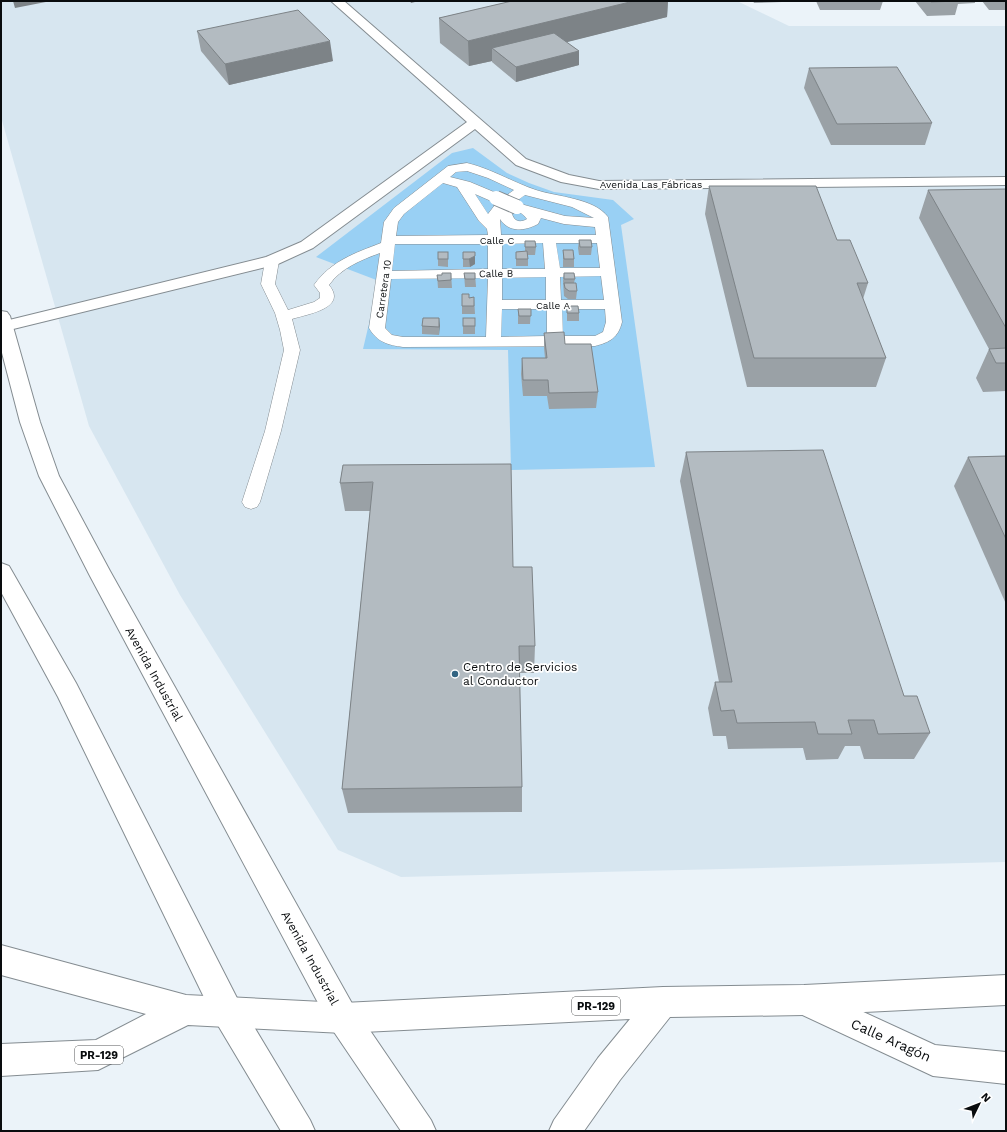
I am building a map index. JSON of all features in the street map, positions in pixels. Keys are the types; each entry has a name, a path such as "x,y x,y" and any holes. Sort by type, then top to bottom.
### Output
{"street":[{"name":"Avenida Las Fábricas","path":"337,1 521,162 566,179 599,185 1006,181"},
{"path":"2,323 272,261 307,245 475,123"},
{"name":"Avenida Industrial","path":"2,323 30,422 50,476 104,583 343,1018 420,1131"},
{"path":"1,572 67,690 227,1012 299,1131"},
{"name":"PR-129","path":"1,960 186,1010 343,1018 663,1002 804,1000 1006,990"},
{"name":"Calle Aragón","path":"804,1000 933,1060 1006,1068"},
{"path":"565,1131 609,1069 663,1002"},
{"name":"PR-129","path":"1,1060 98,1055 186,1010"}],"lane":[{"name":"Carretera 10","path":"467,166 482,170 524,190 583,206 600,217 614,322 612,332 604,338 595,341 402,342 390,341 380,335 377,328 391,222 399,211 452,170 467,166"},
{"path":"441,178 462,184 511,205 564,220 601,223"},
{"path":"462,184 494,234"},
{"path":"493,341 495,305 495,213 511,205 524,190"},
{"name":"Calle C","path":"389,242 494,234 549,239 604,239"},
{"path":"549,239 553,273 555,341"},
{"path":"284,317 319,305 327,300 327,292 321,285 327,275 338,266 389,242"},
{"path":"251,502 273,431 292,350 284,317 268,284 272,261"},
{"name":"Calle B","path":"384,275 608,272"},
{"name":"Calle A","path":"495,305 612,304"}],"shaded area":[{"path":"1,1 737,1 789,26 1006,26 1006,862 401,877 338,850 180,595 89,426 1,117"},
{"path":"473,148 507,173 529,183 554,192 613,200 634,219 621,225 655,467 511,470 508,350 363,349 379,281 316,257 452,153"}],"building":[{"path":"512,1 634,1 468,41 439,18"},
{"path":"930,1 959,1 931,2"},
{"path":"298,10 330,41 225,64 197,31"},
{"path":"554,33 579,51 516,67 492,48"},
{"path":"897,67 932,123 837,124 809,68"},
{"path":"709,186 816,186 837,240 850,240 868,283 857,283 886,358 754,358"},
{"path":"1006,189 1006,328 928,190"},
{"path":"579,240 591,240 592,247 580,247"},
{"path":"525,241 535,241 536,247 525,247"},
{"path":"563,250 573,250 574,259 564,259"},
{"path":"527,251 528,259 516,259 516,252"},
{"path":"438,252 448,252 448,259 438,259"},
{"path":"463,252 475,252 475,256 469,259 463,259"},
{"path":"442,273 451,273 451,280 438,281 437,275 442,275"},
{"path":"464,273 475,273 475,279 465,279"},
{"path":"564,273 574,273 575,279 564,279"},
{"path":"564,283 576,283 577,291 569,291 565,288"},
{"path":"462,294 469,294 469,298 474,297 474,306 462,306"},
{"path":"571,306 578,306 579,313 567,313 567,309"},
{"path":"518,309 531,309 531,316 519,316"},
{"path":"423,318 439,318 439,327 422,326"},
{"path":"463,318 475,318 475,326 463,326"},
{"path":"564,332 565,344 591,344 598,392 549,393 548,380 523,380 522,358 547,358 544,333"},
{"path":"1006,348 1006,363 996,363 989,349"},
{"path":"823,450 904,696 917,696 930,733 878,734 874,720 848,720 852,734 818,734 815,722 737,723 734,710 721,711 715,682 732,682 686,452"},
{"path":"1006,456 1006,539 968,457"},
{"path":"511,464 513,567 532,567 535,646 519,646 522,787 342,789 373,482 340,483 343,465"}],"place":[{"name":"Centro de Servicios al Conductor","path":"455,674"}]}
